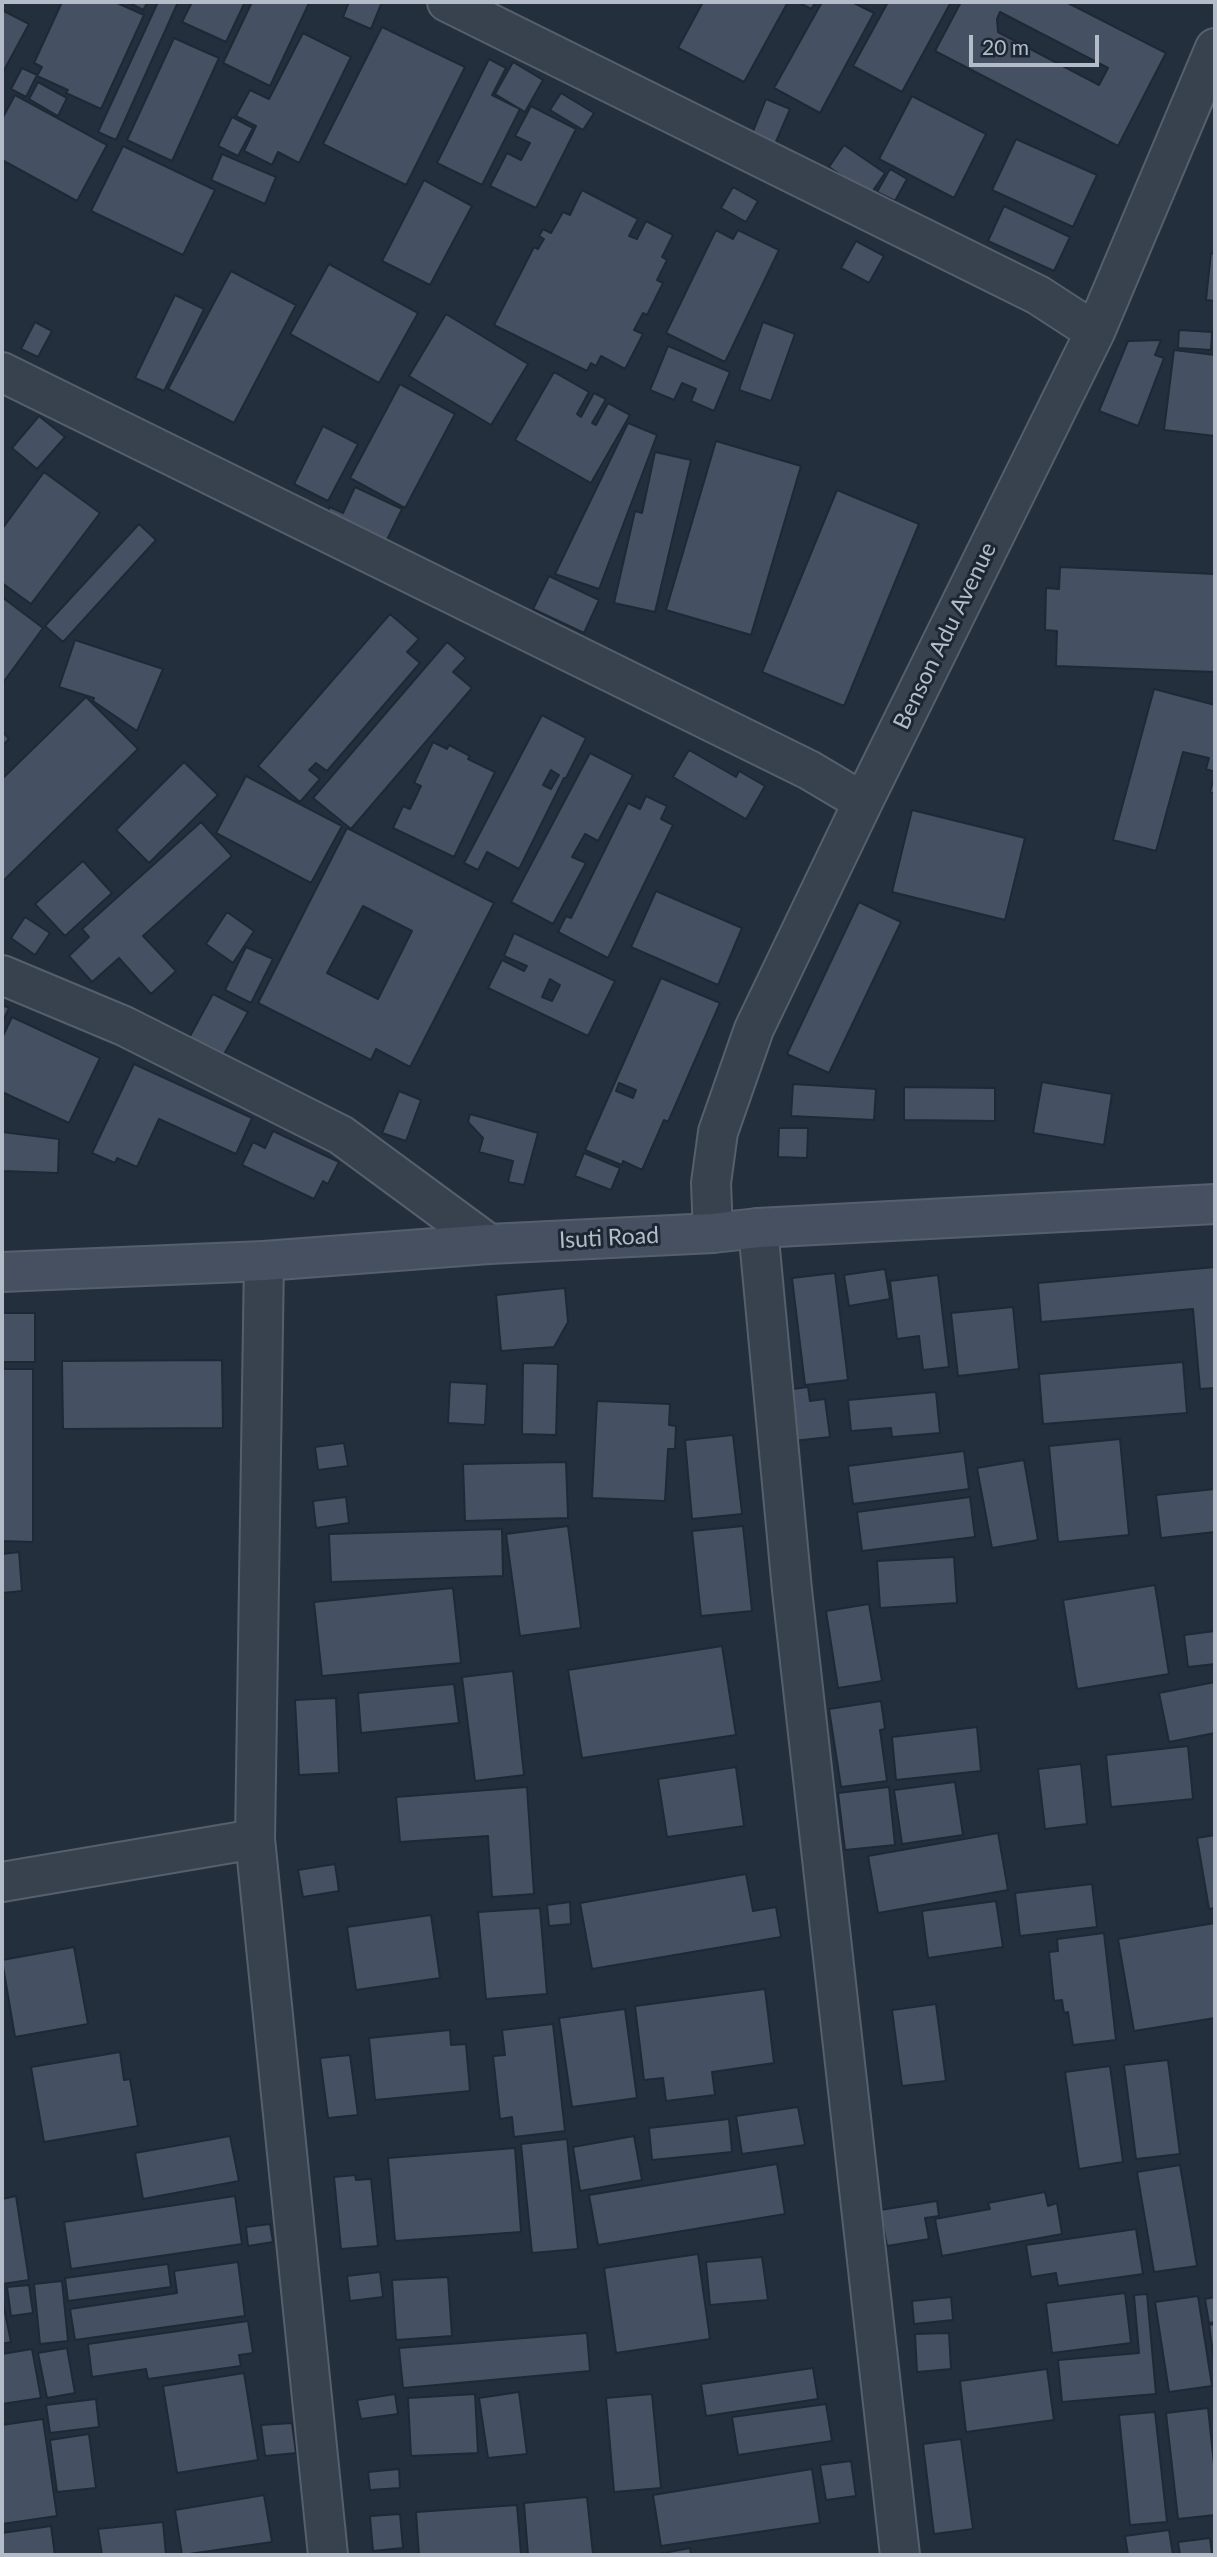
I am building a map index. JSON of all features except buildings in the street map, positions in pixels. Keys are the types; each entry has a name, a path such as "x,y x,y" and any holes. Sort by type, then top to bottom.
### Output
{"street":[{"path":"447,2 1038,295 1096,332"},
{"name":"Benson Adu Avenue","path":"713,1233 711,1183 718,1132 754,1029 863,802 1096,332 1215,48"},
{"path":"2,372 809,770 863,802"},
{"path":"2,975 124,1026 341,1135 489,1244"},
{"name":"Isuti Road","path":"2,1272 264,1262 489,1244 1215,1204"},
{"path":"758,1228 792,1590 900,2555"},
{"path":"264,1262 255,1839 328,2555"},
{"path":"2,1882 255,1839"}]}
